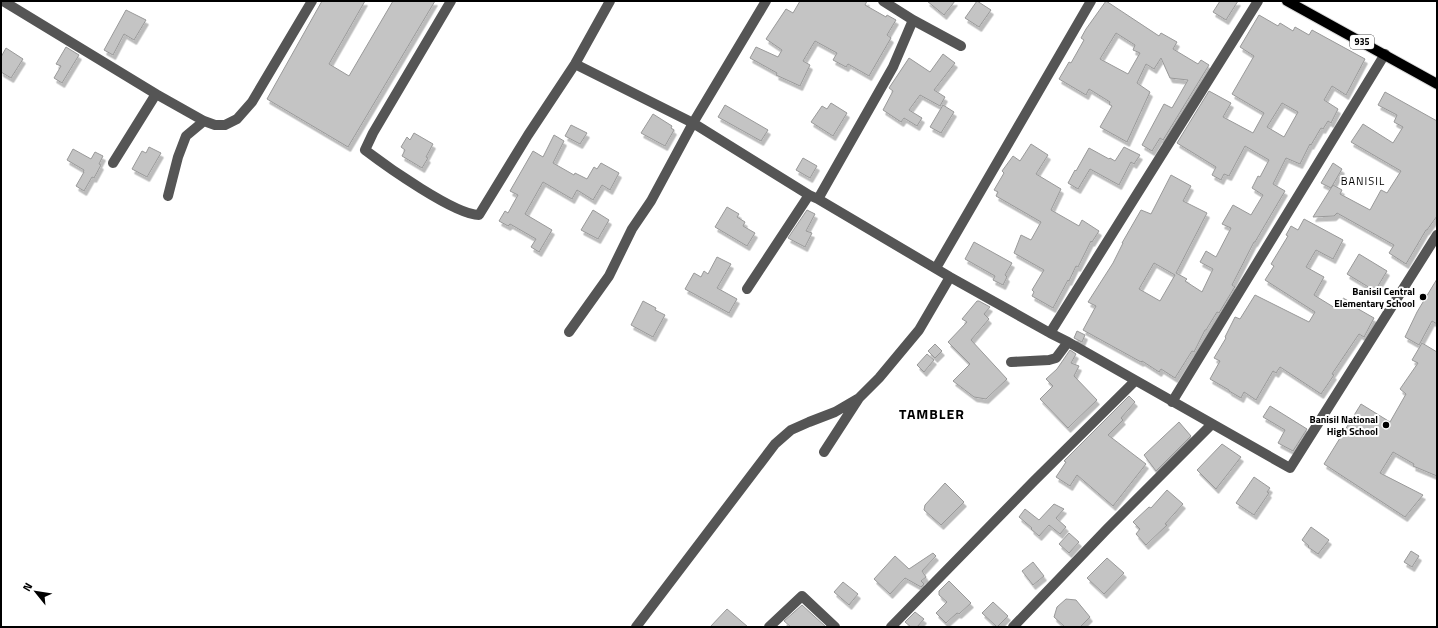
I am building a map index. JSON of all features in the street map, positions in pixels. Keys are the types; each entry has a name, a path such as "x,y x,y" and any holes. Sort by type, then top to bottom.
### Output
{"main road":[{"name":"935","path":"1287,1 1437,84"}],"street":[{"path":"3,1 156,94 204,121 215,125 225,126 237,119 252,102 312,1"},
{"path":"451,1 373,133 365,150 404,177 443,201 475,215 479,215 528,135 575,64 610,1"},
{"path":"569,332 609,276 632,229 651,201 693,123 766,1"},
{"path":"883,1 913,20 961,46"},
{"path":"936,268 1091,1"},
{"path":"1050,333 1258,1"},
{"path":"747,290 813,197 893,67 913,20"},
{"path":"1172,402 1384,54"},
{"path":"575,64 693,123 813,197 950,277 1290,468 1437,235"},
{"path":"112,163 156,94"},
{"path":"168,196 178,157 186,136 204,121"},
{"path":"824,452 859,398 879,378 909,343 932,310 950,277"},
{"path":"1011,362 1049,360 1056,358 1068,342"},
{"path":"892,627 1135,381"},
{"path":"636,627 775,444 791,430 835,412 859,398"},
{"path":"1013,627 1212,424"},
{"path":"769,627 802,596 835,627"}],"building":[{"path":"322,1 365,1 329,64 349,76 393,1 435,1 348,147 267,99"},
{"path":"800,1 867,1 865,5 886,17 887,15 896,20 887,35 891,38 869,76 848,64 846,67 833,60 837,53 815,41 803,61 810,65 800,86 776,75 777,73 750,58 756,47 778,57 782,50 766,39 786,9 793,13"},
{"path":"927,1 955,1 944,15"},
{"path":"977,1 991,10 979,27 965,18"},
{"path":"1106,1 1159,36 1161,33 1177,42 1173,49 1198,64 1201,60 1209,65 1163,140 1160,138 1152,151 1142,145 1164,104 1172,108 1188,80 1170,78 1161,58 1154,69 1146,64 1137,83 1150,92 1127,142 1100,127 1112,106 1109,104 1110,102 1089,89 1086,95 1059,79 1069,62 1071,63 1084,40 1081,38","holes":["1116,33 1135,45 1133,50 1140,53 1128,74 1100,59"]},
{"path":"1220,1 1238,1 1226,20 1213,12"},
{"path":"126,10 146,20 134,40 124,34 113,55 104,50"},
{"path":"1259,15 1278,26 1280,23 1293,31 1295,27 1309,35 1312,30 1365,59 1346,95 1332,86 1324,100 1338,109 1331,123 1328,121 1323,129 1321,128 1311,145 1310,144 1300,164 1286,158 1273,184 1285,191 1254,242 1232,285 1235,287 1219,313 1217,312 1205,330 1194,352 1192,351 1175,378 1161,369 1159,372 1142,361 1141,362 1083,330 1096,306 1088,302 1113,263 1122,243 1141,210 1151,214 1171,175 1191,186 1183,201 1207,213 1176,273 1187,279 1185,281 1202,292 1213,269 1200,262 1206,251 1216,257 1231,228 1222,224 1233,205 1251,215 1263,195 1252,188 1269,160 1245,146 1229,176 1224,174 1221,180 1212,175 1216,167 1177,143 1209,91 1231,103 1223,117 1253,133 1264,113 1232,94 1254,56 1240,47","holes":["1282,103 1298,112 1284,137 1267,127","1154,263 1175,275 1160,301 1139,289"]},
{"path":"66,47 79,55 62,83 54,78 61,66 56,64"},
{"path":"6,48 23,59 11,78 1,72 1,57"},
{"path":"943,54 955,63 934,90 945,97 940,106 920,95 909,110 922,118 917,126 904,118 901,122 883,110 893,91 889,88 909,58 930,72"},
{"path":"1385,92 1437,121 1437,216 1426,230 1406,264 1389,253 1394,245 1337,213 1334,216 1313,217 1333,185 1342,190 1340,194 1370,210 1381,190 1387,193 1401,171 1351,142 1363,124 1393,143 1403,127 1394,122 1397,115 1378,105"},
{"path":"831,103 847,113 833,136 811,122 822,106 827,109"},
{"path":"725,105 768,130 761,141 718,117"},
{"path":"943,105 954,112 941,133 930,127"},
{"path":"653,114 672,126 671,128 674,130 665,146 641,133"},
{"path":"571,125 587,133 580,144 565,136"},
{"path":"414,133 433,144 426,157 428,158 422,168 402,156 405,150 401,147 407,137 410,140"},
{"path":"554,135 564,141 553,163 574,175 575,173 587,179 594,167 597,169 601,163 619,173 610,190 602,185 593,200 577,190 572,199 543,182 525,214 552,230 539,252 531,247 536,239 510,224 508,226 499,221 505,211 508,213 518,195 510,191 533,151 543,157"},
{"path":"1031,144 1048,155 1036,174 1061,189 1051,210 1079,226 1082,220 1099,231 1092,242 1091,241 1078,267 1076,266 1053,308 1032,296 1034,292 1032,290 1044,270 1014,253 1021,235 1031,240 1041,222 996,196 998,192 994,190 1004,173 1002,171 1013,156 1020,161"},
{"path":"149,147 161,153 147,177 132,169 142,151 146,153"},
{"path":"1124,147 1140,155 1134,164 1131,162 1119,185 1090,169 1078,189 1068,183 1089,148 1115,161"},
{"path":"73,149 91,159 95,152 103,156 99,164 101,165 94,178 92,177 84,191 76,186 84,170 67,160"},
{"path":"803,158 817,166 810,178 796,170"},
{"path":"1333,163 1342,169 1331,188 1321,183"},
{"path":"727,207 739,214 737,217 745,222 743,226 755,233 747,246 715,227"},
{"path":"593,210 609,220 598,239 581,230"},
{"path":"807,210 815,214 806,231 812,233 805,247 788,238"},
{"path":"1304,219 1343,240 1333,259 1316,250 1306,267 1324,277 1314,295 1335,308 1338,302 1340,304 1343,298 1354,304 1353,306 1374,318 1364,337 1359,334 1332,374 1334,375 1321,394 1280,367 1276,373 1273,371 1256,400 1244,392 1241,398 1210,379 1220,361 1214,358 1226,338 1225,337 1235,317 1240,319 1255,295 1309,322 1315,312 1265,280 1274,266 1271,264 1288,236 1286,235 1291,226 1298,230"},
{"path":"974,242 1012,263 1005,275 1007,277 1003,285 993,280 995,276 965,259"},
{"path":"1359,254 1387,271 1375,291 1347,274"},
{"path":"717,257 731,264 717,288 737,299 729,313 685,289 694,273 701,277 704,271 708,274"},
{"path":"1437,279 1437,324 1432,321 1419,345 1405,337 1417,312"},
{"path":"643,301 665,315 653,337 631,325"},
{"path":"977,301 990,307 984,314 989,319 971,340 1007,379 986,399 974,397 953,381 970,364 948,342 967,322 962,319"},
{"path":"1077,331 1085,335 1082,342 1074,338"},
{"path":"1422,343 1437,352 1437,476 1413,466 1414,464 1393,452 1380,473 1423,495 1405,517 1324,464 1361,404 1390,422 1406,394 1400,389 1418,363 1412,360"},
{"path":"935,344 942,351 935,358 928,351"},
{"path":"1070,350 1076,354 1071,363 1079,366 1074,376 1097,400 1068,428 1040,399 1053,386 1046,379 1057,369"},
{"path":"927,354 934,360 924,372 917,365"},
{"path":"1129,396 1135,402 1121,418 1123,420 1108,435 1146,464 1113,506 1077,475 1070,486 1056,477 1066,462 1064,461"},
{"path":"1270,406 1307,429 1293,451 1278,443 1285,430 1263,417"},
{"path":"1179,422 1191,436 1156,471 1144,455"},
{"path":"1222,444 1241,457 1216,489 1197,470"},
{"path":"1254,477 1270,488 1267,492 1269,493 1254,515 1236,503"},
{"path":"945,483 964,502 941,525 924,510 925,505"},
{"path":"1167,490 1183,504 1165,524 1167,525 1146,545 1136,534 1140,529 1133,522 1149,507 1151,508"},
{"path":"1054,504 1064,509 1056,518 1066,527 1060,534 1049,525 1039,536 1019,517 1025,509 1039,520"},
{"path":"1311,527 1329,540 1318,554 1308,547 1309,546 1302,540"},
{"path":"1069,533 1079,542 1069,553 1059,544"},
{"path":"1411,551 1419,556 1412,567 1404,562"},
{"path":"933,553 936,556 922,571 926,577 921,581 924,584 921,587 905,578 890,594 874,579 895,556 909,569"},
{"path":"1107,558 1124,573 1104,594 1087,578"},
{"path":"1033,562 1044,576 1033,585 1022,571"},
{"path":"949,581 971,603 946,623 936,613 947,602 939,595 939,591"},
{"path":"843,582 858,594 849,605 834,592"},
{"path":"1066,599 1076,600 1090,617 1080,627 1065,627 1054,617 1057,607"},
{"path":"993,602 1008,616 997,627 982,613"},
{"path":"802,605 826,627 791,627 784,621"},
{"path":"727,609 748,627 710,627"},
{"path":"915,612 924,619 917,627 911,627 905,622"}],"place":[{"name":"Banisil Central Elementary School","path":"1423,297"},
{"name":"Banisil National High School","path":"1386,425"}],"district":[{"name":"BANISIL","path":"1363,181"},
{"name":"TAMBLER","path":"932,414"}]}
